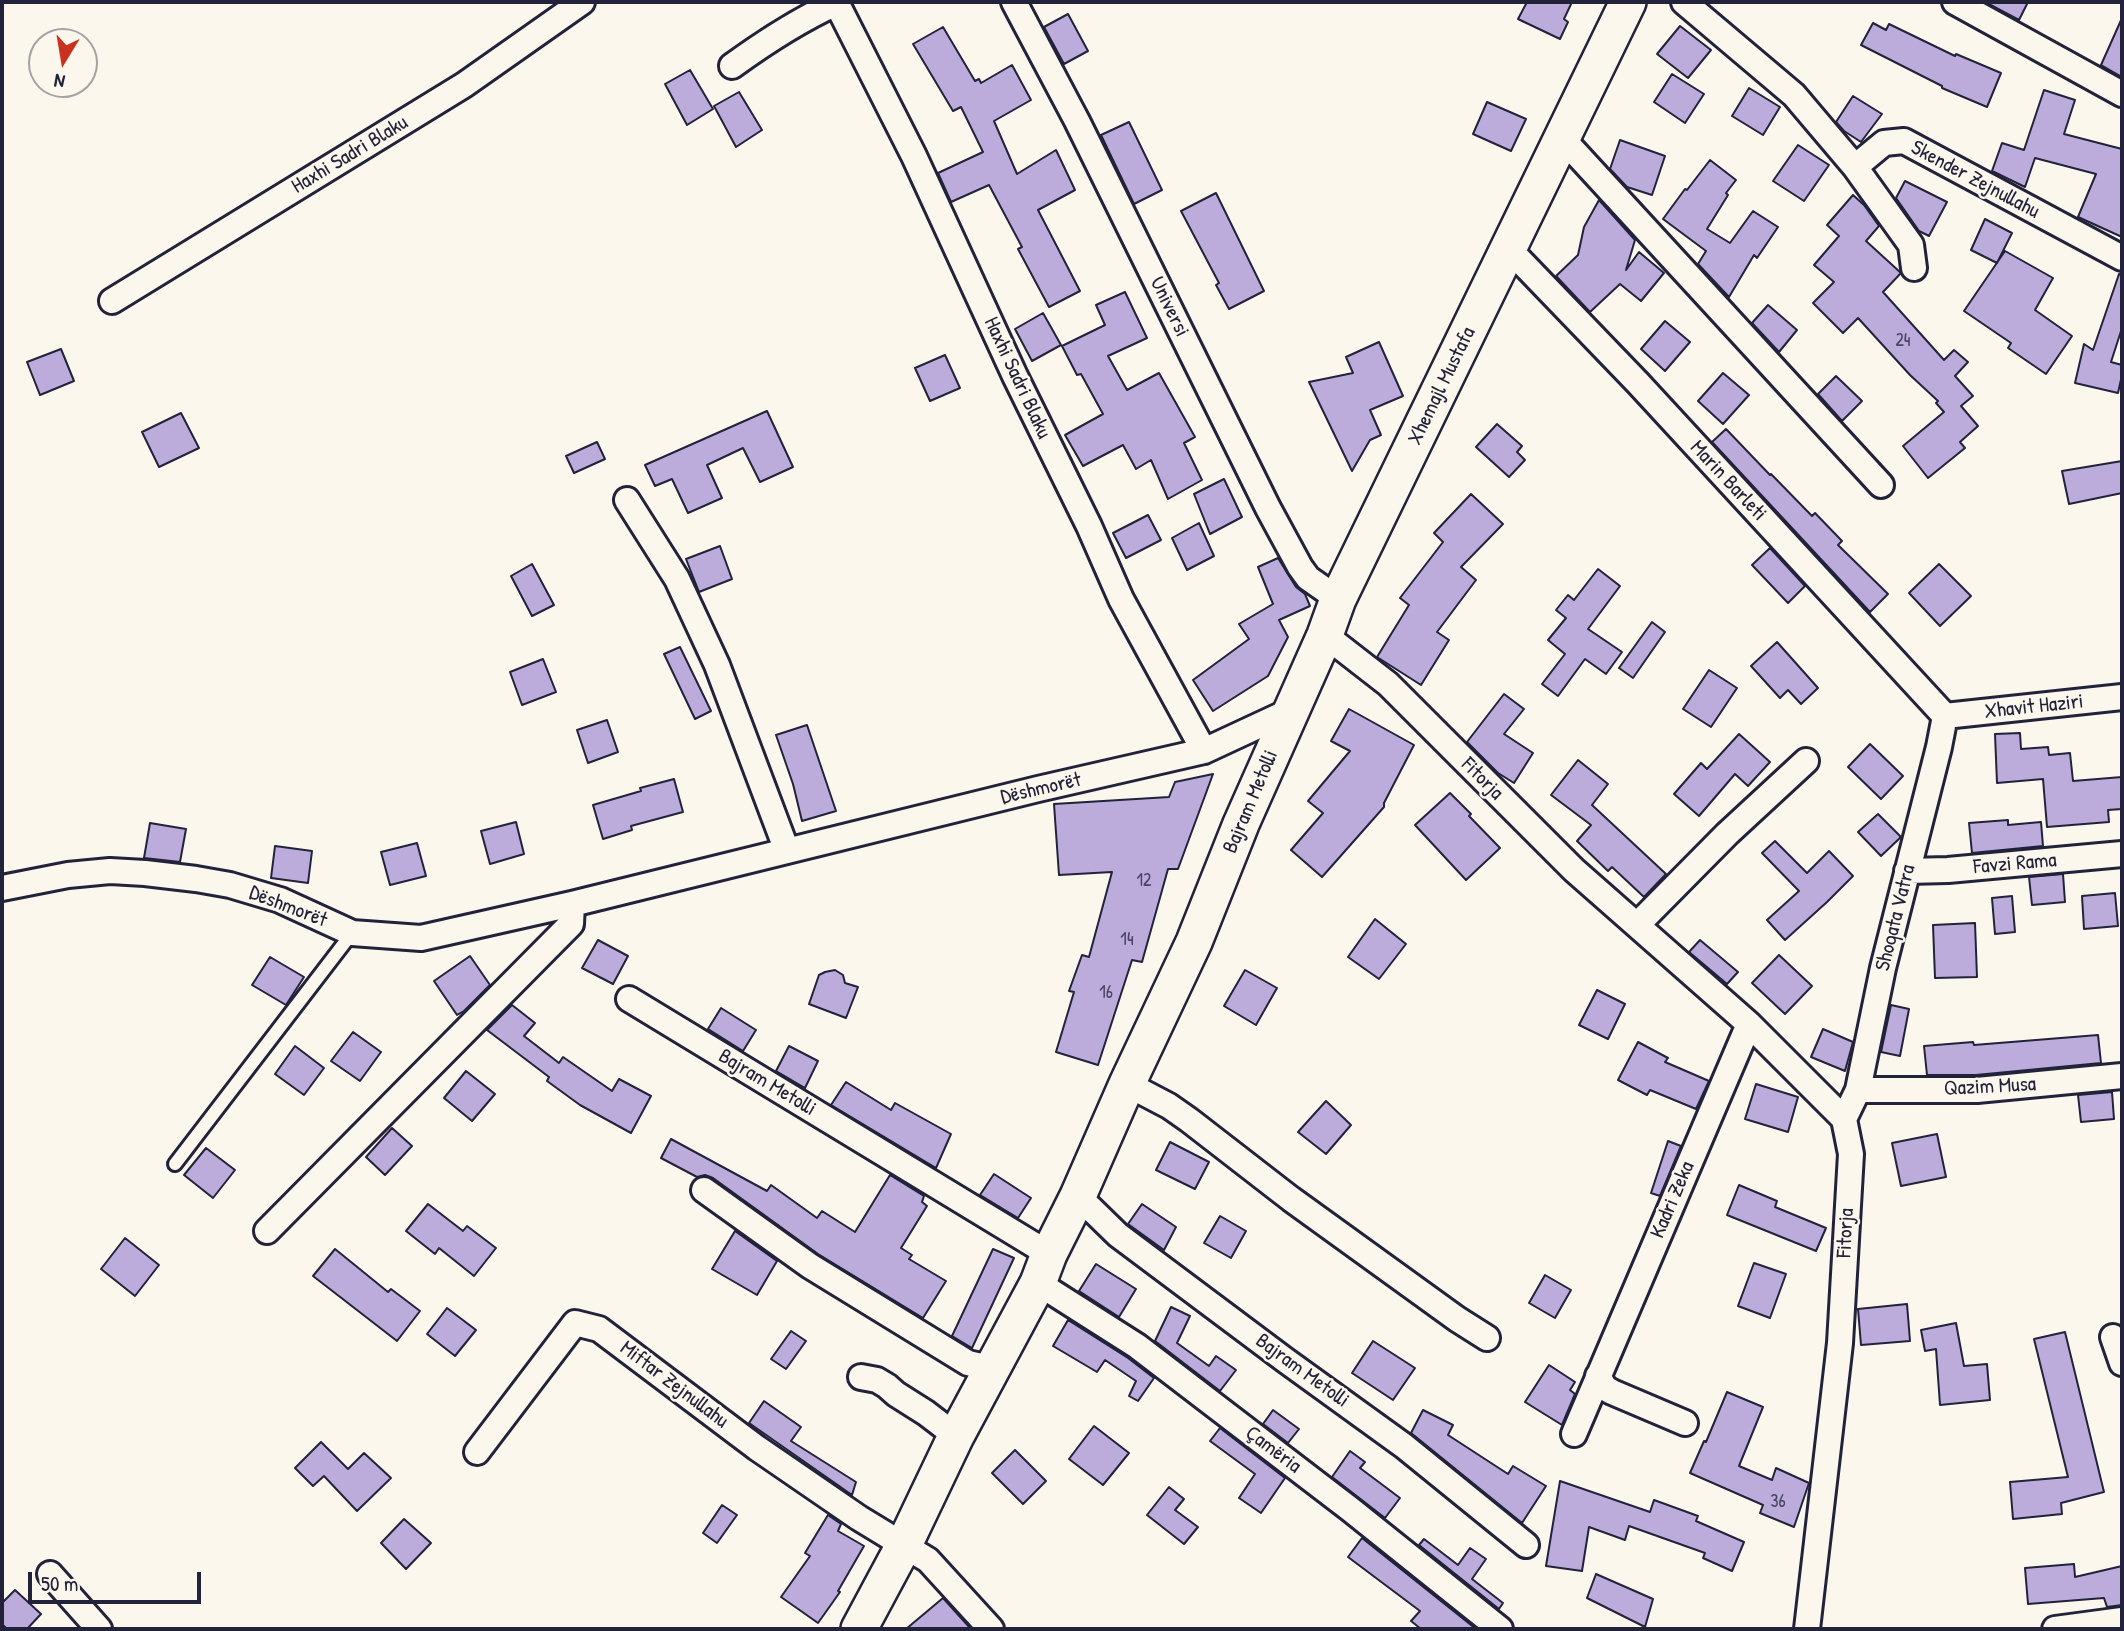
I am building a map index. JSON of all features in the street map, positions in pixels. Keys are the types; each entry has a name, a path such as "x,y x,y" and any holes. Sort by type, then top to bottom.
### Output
{"main road":[{"name":"Xhemajl Mustafa","path":"1325,635 1338,599 1628,2"},
{"name":"Bajram Metolli","path":"859,1629 904,1545 1078,1196 1194,942 1241,824 1325,635"}],"street":[{"name":"Haxhi Sadri Blaku","path":"112,300 464,85 582,2"},
{"name":"Haxhi Sadri Blaku","path":"732,66 767,40 836,2 914,156 1121,598 1204,751"},
{"name":"Universi","path":"1014,2 1077,121 1217,407 1300,567 1308,578 1338,599"},
{"path":"1684,2 1794,95 1855,167 1911,245 1914,268"},
{"path":"1955,2 2122,93"},
{"path":"1562,138 1881,485"},
{"name":"Skender Zejnullahu","path":"1855,167 1884,143 1904,141 2122,258"},
{"name":"Marin Barleti","path":"1509,249 1638,383 1945,716"},
{"path":"627,500 680,586 717,665 787,851"},
{"name":"Fitorja","path":"1325,635 1388,684 1574,870 1749,1024 1844,1119 1851,1154 1840,1343 1807,1629"},
{"name":"Xhavit Haziri","path":"1945,716 2122,697"},
{"name":"Dëshmorët","path":"2,888 68,875 110,872 196,879 230,885 280,900 352,933 421,938 1204,751 1290,711"},
{"name":"Shoqata Vatra","path":"1844,1119 1858,1090 1883,968 1945,716"},
{"path":"1637,925 1727,834 1806,761"},
{"name":"Favzi Rama","path":"1908,871 1948,870 2122,854"},
{"path":"267,1231 571,924 572,904"},
{"name":"Bajram Metolli","path":"629,999 1043,1268"},
{"name":"Kadri Zeka","path":"1574,1434 1749,1024"},
{"name":"Qazim Musa","path":"1858,1090 1977,1090 2122,1076"},
{"path":"1127,1084 1189,1120 1291,1199 1487,1338"},
{"path":"704,1190 822,1273 968,1363 993,1369"},
{"name":"Bajram Metolli","path":"1078,1196 1118,1235 1404,1446 1526,1545"},
{"name":"Çamëria","path":"1043,1268 1137,1346 1329,1493 1500,1629"},
{"name":"Miftar Zejnullahu","path":"477,1452 575,1324 599,1329 757,1448 859,1518 904,1545"},
{"path":"2113,1337 2122,1363"},
{"path":"1598,1376 1605,1388 1612,1392 1685,1423"},
{"path":"861,1377 877,1380 887,1386 956,1436"},
{"path":"904,1545 928,1560 991,1629"},
{"path":"50,1574 99,1629"},
{"path":"2055,1629 2122,1620"}],"lane":[{"path":"175,1164 352,933"}],"building":[{"path":"1527,2 1572,2 1564,19 1568,22 1560,39 1518,19"},
{"path":"1985,2 2028,2 2019,20"},
{"path":"1068,14 1088,51 1064,64 1044,27"},
{"path":"2122,18 2122,77 2101,65"},
{"path":"1873,23 1886,30 1889,24 1955,56 1956,54 2001,73 1987,107 1942,88 1861,45"},
{"path":"1680,26 1711,50 1688,78 1657,54"},
{"path":"943,27 975,81 979,79 981,83 1012,65 1031,100 994,121 1017,174 1056,150 1075,190 1038,210 1080,291 1049,307 1018,249 1022,247 989,185 951,202 938,173 983,152 961,107 953,111 913,44"},
{"path":"690,70 713,109 687,125 665,84"},
{"path":"1672,74 1704,94 1685,123 1654,102"},
{"path":"1749,88 1780,107 1763,135 1732,116"},
{"path":"2044,90 2075,100 2064,134 2122,149 2122,237 2078,217 2096,174 2035,158 2025,187 1992,171 2002,143 2024,150"},
{"path":"739,92 762,130 736,147 714,106"},
{"path":"1853,96 1882,114 1861,142 1836,122"},
{"path":"1487,102 1526,119 1511,151 1473,134"},
{"path":"1129,122 1162,190 1134,204 1101,135"},
{"path":"1620,140 1665,156 1652,195 1627,187 1610,169"},
{"path":"1798,145 1829,165 1804,201 1773,181"},
{"path":"1710,160 1736,180 1707,229 1730,243 1753,211 1778,227 1757,258 1754,255 1729,297 1698,264 1706,251 1663,219"},
{"path":"1905,181 1947,202 1929,236 1919,231 1896,198"},
{"path":"1216,193 1264,291 1229,309 1216,285 1219,283 1181,211"},
{"path":"1853,195 1879,226 1866,241 1901,273 1883,292 1944,360 1954,350 1968,362 1955,376 1973,396 1961,406 1978,426 1960,442 1965,448 1928,478 1903,446 1944,412 1936,403 1938,401 1910,375 1858,318 1843,333 1813,303 1834,282 1814,265 1839,236 1827,225"},
{"path":"1599,200 1635,240 1626,270 1639,252 1664,273 1641,301 1620,284 1590,312 1556,276 1578,255 1584,227"},
{"path":"1985,219 2012,233 1997,263 1971,250"},
{"path":"2005,251 2053,278 2035,310 2072,336 2046,374 2008,348 2011,343 1964,311"},
{"path":"2119,274 2122,275 2122,328 2111,362 2122,365 2118,393 2075,383 2084,344 2093,350"},
{"path":"1125,292 1147,338 1108,356 1127,390 1159,373 1195,437 1184,443 1202,480 1168,499 1151,460 1136,469 1123,445 1083,466 1065,435 1103,414 1081,374 1077,375 1062,346 1105,325 1096,305"},
{"path":"1768,305 1797,330 1779,352 1752,323"},
{"path":"1043,313 1061,345 1032,361 1015,329"},
{"path":"1665,321 1690,342 1665,371 1641,349"},
{"path":"1379,342 1403,396 1370,410 1381,435 1370,440 1352,471 1309,382 1353,373 1346,357"},
{"path":"61,349 74,381 40,395 27,362"},
{"path":"945,355 960,388 930,401 915,368"},
{"path":"1723,373 1749,395 1723,424 1698,401"},
{"path":"1836,376 1862,401 1842,421 1818,394"},
{"path":"767,411 793,467 760,482 743,448 707,465 722,498 688,513 672,479 655,486 645,465"},
{"path":"181,413 199,448 159,467 142,432"},
{"path":"1497,424 1522,446 1517,452 1525,460 1509,477 1476,447"},
{"path":"1726,429 1812,516 1815,513 1842,541 1838,545 1888,594 1870,612 1712,442"},
{"path":"597,442 605,459 574,473 566,456"},
{"path":"2122,461 2122,493 2069,504 2062,471"},
{"path":"1224,479 1242,517 1210,534 1194,494"},
{"path":"1471,494 1503,524 1461,567 1476,580 1437,632 1449,640 1421,685 1377,657 1409,605 1400,598 1443,542 1434,533"},
{"path":"1148,515 1161,540 1126,558 1113,533"},
{"path":"1199,523 1214,556 1187,570 1172,538"},
{"path":"720,546 732,579 699,592 686,559"},
{"path":"1770,548 1805,586 1788,603 1752,565"},
{"path":"1278,558 1296,587 1305,594 1310,606 1279,620 1288,637 1268,676 1213,711 1193,680 1249,639 1239,624 1273,604 1258,567"},
{"path":"532,564 554,605 532,616 511,576"},
{"path":"1939,564 1971,596 1940,626 1909,593"},
{"path":"1598,569 1620,586 1588,629 1622,652 1606,674 1585,659 1558,696 1542,684 1565,654 1548,640 1566,618 1556,610 1568,595 1574,600"},
{"path":"1652,622 1665,632 1633,678 1619,668"},
{"path":"1777,642 1818,688 1801,704 1788,690 1780,698 1751,666"},
{"path":"680,647 711,711 695,719 664,654"},
{"path":"543,659 556,692 522,705 510,672"},
{"path":"1709,670 1737,688 1711,727 1683,709"},
{"path":"1504,694 1524,709 1504,734 1533,753 1514,783 1498,773 1467,742"},
{"path":"1349,709 1414,745 1384,807 1322,877 1291,850 1323,813 1308,801 1350,751 1331,741"},
{"path":"607,720 618,752 588,763 577,730"},
{"path":"807,725 836,811 802,821 776,735"},
{"path":"2020,733 2021,749 2048,747 2049,755 2070,753 2073,781 2122,777 2122,809 2108,810 2109,822 2047,827 2043,779 1997,783 1995,734"},
{"path":"1739,734 1770,762 1748,786 1735,774 1699,816 1674,794 1701,763 1707,769"},
{"path":"1870,744 1903,776 1881,799 1848,767"},
{"path":"1578,760 1608,784 1592,805 1666,874 1644,897 1612,867 1608,871 1577,841 1591,825 1551,795"},
{"path":"1213,774 1178,869 1168,869 1142,962 1132,960 1098,1065 1056,1052 1074,992 1069,991 1082,955 1089,957 1112,872 1059,875 1054,804 1169,797 1175,782"},
{"path":"674,779 683,812 631,826 632,830 603,839 593,805"},
{"path":"1450,793 1500,848 1466,880 1415,825"},
{"path":"1878,814 1901,837 1881,856 1858,832"},
{"path":"2008,820 2008,825 2041,822 2043,846 1972,853 1969,823"},
{"path":"516,822 524,854 490,864 481,831"},
{"path":"150,823 186,829 180,862 144,858"},
{"path":"1775,841 1807,873 1829,851 1853,876 1785,940 1767,920 1799,891 1762,853"},
{"path":"417,843 426,876 390,885 381,852"},
{"path":"275,846 312,851 308,883 271,878"},
{"path":"2063,874 2065,902 2032,905 2029,877"},
{"path":"2115,893 2118,926 2084,929 2082,896"},
{"path":"2012,896 2015,932 1995,934 1992,898"},
{"path":"1375,919 1406,944 1379,979 1348,957"},
{"path":"1975,923 1977,977 1935,978 1933,925"},
{"path":"598,940 628,956 613,984 582,968"},
{"path":"1700,940 1738,972 1727,984 1689,952"},
{"path":"1779,955 1812,986 1785,1014 1752,983"},
{"path":"470,956 490,985 457,1015 434,981"},
{"path":"270,957 304,977 286,1005 252,985"},
{"path":"835,970 843,975 845,983 858,987 846,1018 809,1004 819,975"},
{"path":"1245,970 1277,988 1256,1025 1224,1006"},
{"path":"1597,990 1625,1004 1608,1039 1579,1025"},
{"path":"512,1005 535,1023 524,1036 559,1063 563,1057 612,1091 619,1079 651,1096 631,1133 580,1105 547,1081 549,1077 487,1030"},
{"path":"1891,1005 1909,1009 1900,1056 1881,1052"},
{"path":"721,1008 756,1030 743,1051 708,1029"},
{"path":"1823,1029 1853,1042 1845,1071 1811,1057"},
{"path":"353,1032 381,1052 360,1081 331,1061"},
{"path":"2098,1035 2101,1063 1976,1075 1927,1075 1924,1046 1973,1042 1974,1045"},
{"path":"1638,1042 1668,1058 1665,1062 1709,1081 1696,1109 1650,1090 1647,1095 1618,1080"},
{"path":"295,1046 324,1068 304,1095 275,1074"},
{"path":"789,1046 818,1061 805,1088 776,1071"},
{"path":"466,1071 495,1094 472,1121 444,1098"},
{"path":"846,1082 891,1110 895,1103 951,1134 936,1168 831,1105"},
{"path":"1756,1084 1798,1097 1788,1132 1745,1119"},
{"path":"2112,1092 2114,1119 2081,1122 2078,1095"},
{"path":"1326,1101 1351,1125 1326,1154 1298,1132"},
{"path":"392,1128 412,1146 385,1175 366,1157"},
{"path":"1937,1134 1946,1177 1901,1186 1892,1143"},
{"path":"671,1139 767,1191 771,1185 817,1218 822,1211 855,1232 890,1175 924,1196 922,1202 927,1206 901,1248 912,1255 909,1259 946,1281 923,1318 818,1254 713,1178 705,1175 697,1177 661,1158"},
{"path":"1668,1141 1681,1146 1660,1196 1651,1193"},
{"path":"1170,1142 1209,1162 1195,1189 1156,1170"},
{"path":"206,1148 235,1170 213,1198 184,1175"},
{"path":"994,1174 1031,1198 1018,1218 980,1195"},
{"path":"1739,1185 1777,1201 1775,1207 1826,1228 1816,1251 1727,1215"},
{"path":"428,1204 463,1231 467,1226 496,1248 474,1276 439,1248 435,1254 406,1231"},
{"path":"1142,1204 1176,1227 1164,1250 1128,1224"},
{"path":"1220,1216 1246,1231 1231,1258 1204,1243"},
{"path":"735,1231 777,1261 757,1295 712,1269"},
{"path":"125,1238 159,1265 135,1296 101,1269"},
{"path":"335,1249 388,1292 391,1289 420,1311 397,1341 313,1276"},
{"path":"993,1249 1014,1258 972,1348 952,1336"},
{"path":"1754,1263 1786,1274 1770,1318 1738,1306"},
{"path":"1096,1264 1136,1289 1119,1317 1079,1291"},
{"path":"1545,1275 1571,1290 1555,1318 1529,1303"},
{"path":"1907,1304 1910,1341 1861,1345 1858,1309"},
{"path":"1171,1307 1190,1316 1177,1343 1209,1366 1216,1356 1236,1370 1220,1391 1155,1341"},
{"path":"447,1308 476,1330 455,1356 427,1334"},
{"path":"1068,1320 1154,1378 1138,1401 1129,1396 1136,1381 1105,1360 1097,1372 1053,1346"},
{"path":"1956,1323 1964,1366 1987,1364 1990,1400 1940,1405 1936,1349 1925,1351 1921,1330"},
{"path":"791,1331 806,1341 786,1369 771,1359"},
{"path":"2065,1332 2104,1492 2061,1503 2062,1514 2013,1519 2010,1482 2068,1477 2034,1339"},
{"path":"1373,1341 1415,1368 1393,1400 1352,1373"},
{"path":"1549,1365 1575,1382 1570,1390 1575,1394 1562,1425 1525,1402"},
{"path":"1727,1392 1763,1407 1739,1466 1772,1480 1776,1468 1809,1483 1794,1527 1760,1513 1763,1505 1690,1473"},
{"path":"764,1401 801,1427 791,1441 856,1482 852,1495 749,1423"},
{"path":"1273,1410 1299,1429 1288,1443 1263,1424"},
{"path":"1423,1410 1453,1425 1448,1435 1508,1474 1513,1466 1546,1486 1522,1523 1411,1433"},
{"path":"1094,1426 1129,1453 1103,1485 1069,1459"},
{"path":"1220,1428 1285,1478 1261,1513 1239,1498 1255,1474 1210,1441"},
{"path":"321,1442 348,1469 364,1453 391,1478 357,1511 324,1476 313,1486 295,1468"},
{"path":"1015,1450 1046,1481 1023,1504 992,1473"},
{"path":"1350,1451 1365,1462 1360,1468 1400,1498 1385,1518 1332,1477"},
{"path":"1560,1481 1650,1512 1654,1500 1698,1516 1696,1521 1744,1542 1732,1571 1703,1558 1705,1553 1629,1526 1625,1540 1589,1527 1582,1571 1546,1566"},
{"path":"1169,1487 1184,1499 1175,1510 1198,1527 1184,1544 1147,1515"},
{"path":"722,1505 737,1515 717,1543 703,1533"},
{"path":"828,1515 841,1524 838,1531 864,1546 838,1591 840,1592 818,1623 781,1597 810,1556 805,1553"},
{"path":"404,1519 431,1543 406,1569 381,1543"},
{"path":"1362,1538 1476,1629 1421,1629 1411,1621 1420,1611 1348,1557"},
{"path":"1424,1539 1458,1565 1470,1548 1486,1559 1472,1579 1503,1603 1499,1609 1419,1545"},
{"path":"2074,1564 2075,1577 2122,1566 2122,1605 2107,1607 2104,1598 2028,1604 2025,1568"},
{"path":"1596,1574 1653,1599 1645,1627 1587,1598"},
{"path":"15,1590 41,1614 27,1629 7,1629 2,1624 2,1603"},
{"path":"943,1598 971,1629 906,1629"}]}
